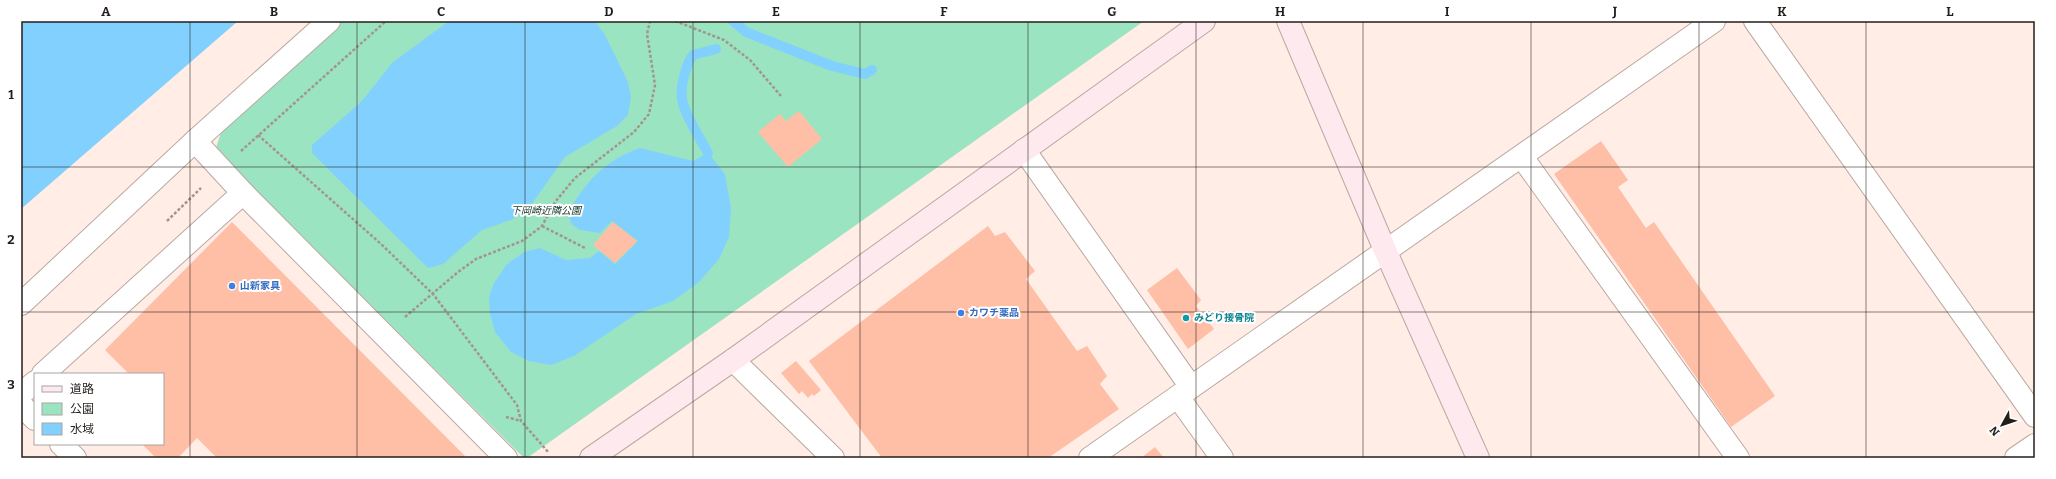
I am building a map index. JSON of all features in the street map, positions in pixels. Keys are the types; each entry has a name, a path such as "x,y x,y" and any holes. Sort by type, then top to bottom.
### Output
{"street":[{"path":"21,304 195,141 329,21"},
{"path":"590,458 733,360 1204,21"},
{"path":"1288,21 1385,250 1478,458"},
{"path":"1090,458 1385,250 1522,157 1714,21"},
{"path":"1755,21 2035,416"},
{"path":"195,141 243,192 506,458"},
{"path":"1024,150 1185,392 1222,458"},
{"path":"1522,157 1738,458"},
{"path":"44,373 243,192"},
{"path":"733,360 833,458"},
{"path":"21,394 34,383"},
{"path":"21,405 34,418"},
{"path":"61,445 75,458"},
{"path":"2016,458 2035,445"}],"path":[{"path":"221,169 386,21"},
{"path":"402,320 458,272 476,259 522,241 542,226 555,202 575,178 634,132 649,114 654,85 647,34 650,21"},
{"path":"675,21 724,40 750,60 781,96"},
{"path":"258,135 381,244 433,294 517,405 521,421 549,453"},
{"path":"542,226 585,248"}],"green space":[{"name":"下岡崎近隣公園","path":"343,21 1144,21 527,458 524,458 223,158 216,148 222,129"}],"water":[{"path":"21,21 238,21 21,209"},
{"path":"449,21 595,21 605,35 628,82 631,97 628,115 617,126 565,157 529,208 511,220 482,230 443,264 428,268 312,153 312,145 362,101 393,62"},
{"path":"640,148 693,161 708,153 725,174 731,208 729,237 719,259 699,282 673,301 636,314 574,356 551,365 529,361 511,352 495,332 490,314 489,297 494,283 507,264 524,252 540,248 566,260 590,258 599,251 615,264 638,241 612,221 600,233 580,230 571,224 569,211 583,190 598,172 617,159"}],"building":[{"path":"799,111 822,139 788,167 758,132 780,114 786,121"},
{"path":"1601,141 1628,180 1618,187 1646,228 1654,222 1775,396 1731,427 1554,174"},
{"name":"山新家具","path":"232,222 465,456 463,458 217,458 197,438 178,458 156,458 143,445 164,445 164,373 128,373 105,350"},
{"path":"613,222 637,241 615,263 593,245"},
{"name":"カワチ薬品","path":"988,226 995,236 1005,232 1035,271 1026,279 1077,351 1087,346 1107,376 1100,384 1119,409 1048,458 882,458 809,361"},
{"name":"みどり接骨院","path":"1177,268 1201,300 1196,306 1214,329 1188,349 1147,290"},
{"path":"796,361 821,390 814,396 812,394 808,398 802,391 799,394 781,373"},
{"path":"1155,447 1164,458 1141,458"}],"waterway":[{"path":"733,21 746,32 832,66 865,74 872,70"},
{"path":"708,153 693,127 683,105 682,88 686,70 693,55 716,49"}],"place":[{"name":"山新家具","path":"232,286"},
{"name":"カワチ薬品","path":"961,313"},
{"name":"みどり接骨院","path":"1186,318"}]}
